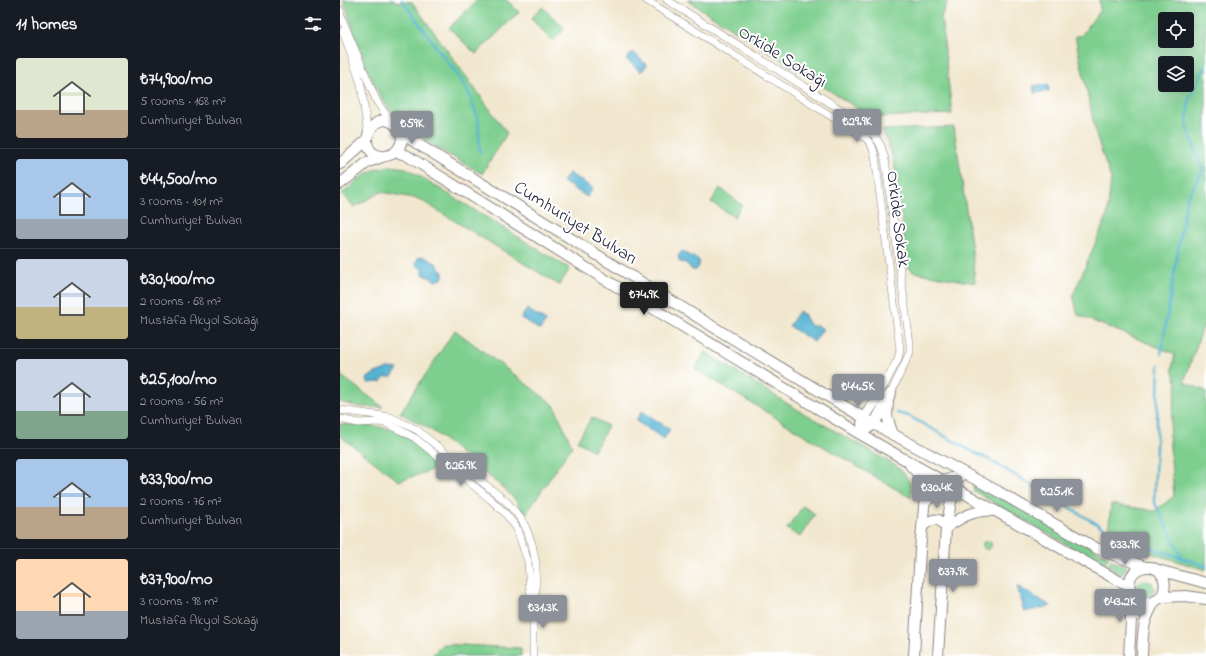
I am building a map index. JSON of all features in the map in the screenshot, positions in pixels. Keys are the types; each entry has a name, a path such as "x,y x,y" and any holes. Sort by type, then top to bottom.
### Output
{"street":[{"name":"Orkide Sokak","path":"646,0 866,138 872,146 875,156 900,349 898,359 880,393"},
{"name":"Orkide Sokağı","path":"667,0 843,111 871,132 881,146 885,159 910,344 910,352 891,393"},
{"path":"340,10 342,19 377,102 391,122"},
{"path":"340,23 361,84 366,116 367,137 370,149 373,153 382,157"},
{"name":"Orkide Sokağı","path":"707,38 712,29"},
{"path":"340,164 367,137 378,122 384,120 391,122"},
{"name":"Cumhuriyet Bulvarı","path":"391,122 399,127 401,131 413,141 485,186 725,334 893,435 962,472 1096,548 1145,567 1151,567 1206,583"},
{"path":"340,184 368,162 391,155 395,152 401,141 401,131"},
{"name":"Cumhuriyet Bulvarı","path":"395,152 406,155 601,277 860,434 902,456 1130,587 1132,596 1140,602 1146,603 1158,599 1186,596 1206,600"},
{"path":"845,407 862,407 880,393"},
{"path":"860,434 864,418 880,393"},
{"path":"860,434 874,424 891,393"},
{"path":"891,393 887,416 893,435"},
{"path":"340,410 390,417 403,422 422,434 507,502 526,528 532,544 536,564 533,656"},
{"path":"340,419 358,423 378,422 396,428 415,438 505,513 516,527 528,561 530,591 534,603"},
{"path":"902,456 924,480 926,486 914,656"},
{"path":"451,468 456,461"},
{"path":"924,504 950,484 962,472"},
{"path":"938,656 950,484"},
{"path":"946,528 959,518 973,512 987,510 998,511"},
{"path":"922,527 933,520 938,520 942,522 946,528"},
{"path":"1129,656 1131,621 1130,581 1135,572 1145,567"},
{"path":"1142,656 1143,626 1149,612 1164,590 1164,579 1158,570"}],"green space":[{"path":"343,0 394,0 398,2 412,2 507,133 482,174 412,132 393,113 374,84 360,50"},
{"path":"477,0 507,0 519,12 476,54 449,28"},
{"path":"687,0 948,0 941,17 952,114 880,117 868,115"},
{"path":"1099,0 1206,0 1206,318 1184,382 1206,391 1206,570 1147,552 1108,535 1111,504 1155,511 1174,496 1169,435 1177,383 1172,369 1175,354 1078,315 1073,295 1107,216 1111,179 1097,138 1075,36 1081,36 1100,10"},
{"path":"542,7 565,29 553,41 531,19"},
{"path":"954,127 972,250 975,283 913,272 908,267 894,162 883,130"},
{"path":"391,166 406,168 570,269 559,285 419,199 381,192 354,207 342,194 369,172 382,167"},
{"path":"720,188 742,205 734,217 711,202"},
{"path":"455,330 554,405 572,446 525,515 517,502 507,491 447,442 430,429 400,413"},
{"path":"705,352 793,407 893,464 901,470 910,483 912,493 911,498 695,369"},
{"path":"340,375 383,407 361,407 340,402"},
{"path":"592,417 608,426 594,451 577,441"},
{"path":"340,424 375,426 392,430 410,439 421,447 438,462 440,466 399,481 340,436"},
{"path":"976,484 1109,557 1104,564 1071,547 974,491 973,487"},
{"path":"803,506 815,514 800,537 787,529"},
{"path":"987,540 992,545 987,550 982,545"},
{"path":"1111,560 1127,567 1121,575 1108,565"},
{"path":"1145,580 1151,583 1154,589 1151,595 1145,598 1139,595 1136,589 1139,583"},
{"path":"442,644 521,648 521,656 432,656"}],"water":[{"path":"633,52 647,65 641,72 626,59"},
{"path":"1048,84 1049,91 1034,93 1033,86"},
{"path":"569,173 593,188 587,197 563,182"},
{"path":"682,251 699,260 699,267 696,270 692,270 686,263 680,262 678,256"},
{"path":"423,256 437,264 439,269 443,272 442,279 436,281 424,275 421,268 416,265 418,258"},
{"path":"527,309 546,321 540,330 521,318"},
{"path":"799,311 805,315 807,322 812,326 817,325 823,329 814,342 789,326"},
{"path":"389,368 398,369 392,377 386,377 381,382 369,383 366,381 366,379 375,373"},
{"path":"642,411 670,429 664,439 636,421"},
{"path":"1017,586 1051,606 1024,612"}],"waterway":[{"path":"402,0 466,87 478,118 480,152"},
{"path":"1161,354 1186,200 1203,171 1187,127 1189,99 1206,65"},
{"path":"1159,365 1154,501 1183,559"},
{"path":"897,413 909,416 988,459 1107,530 1143,545 1206,566"}]}
